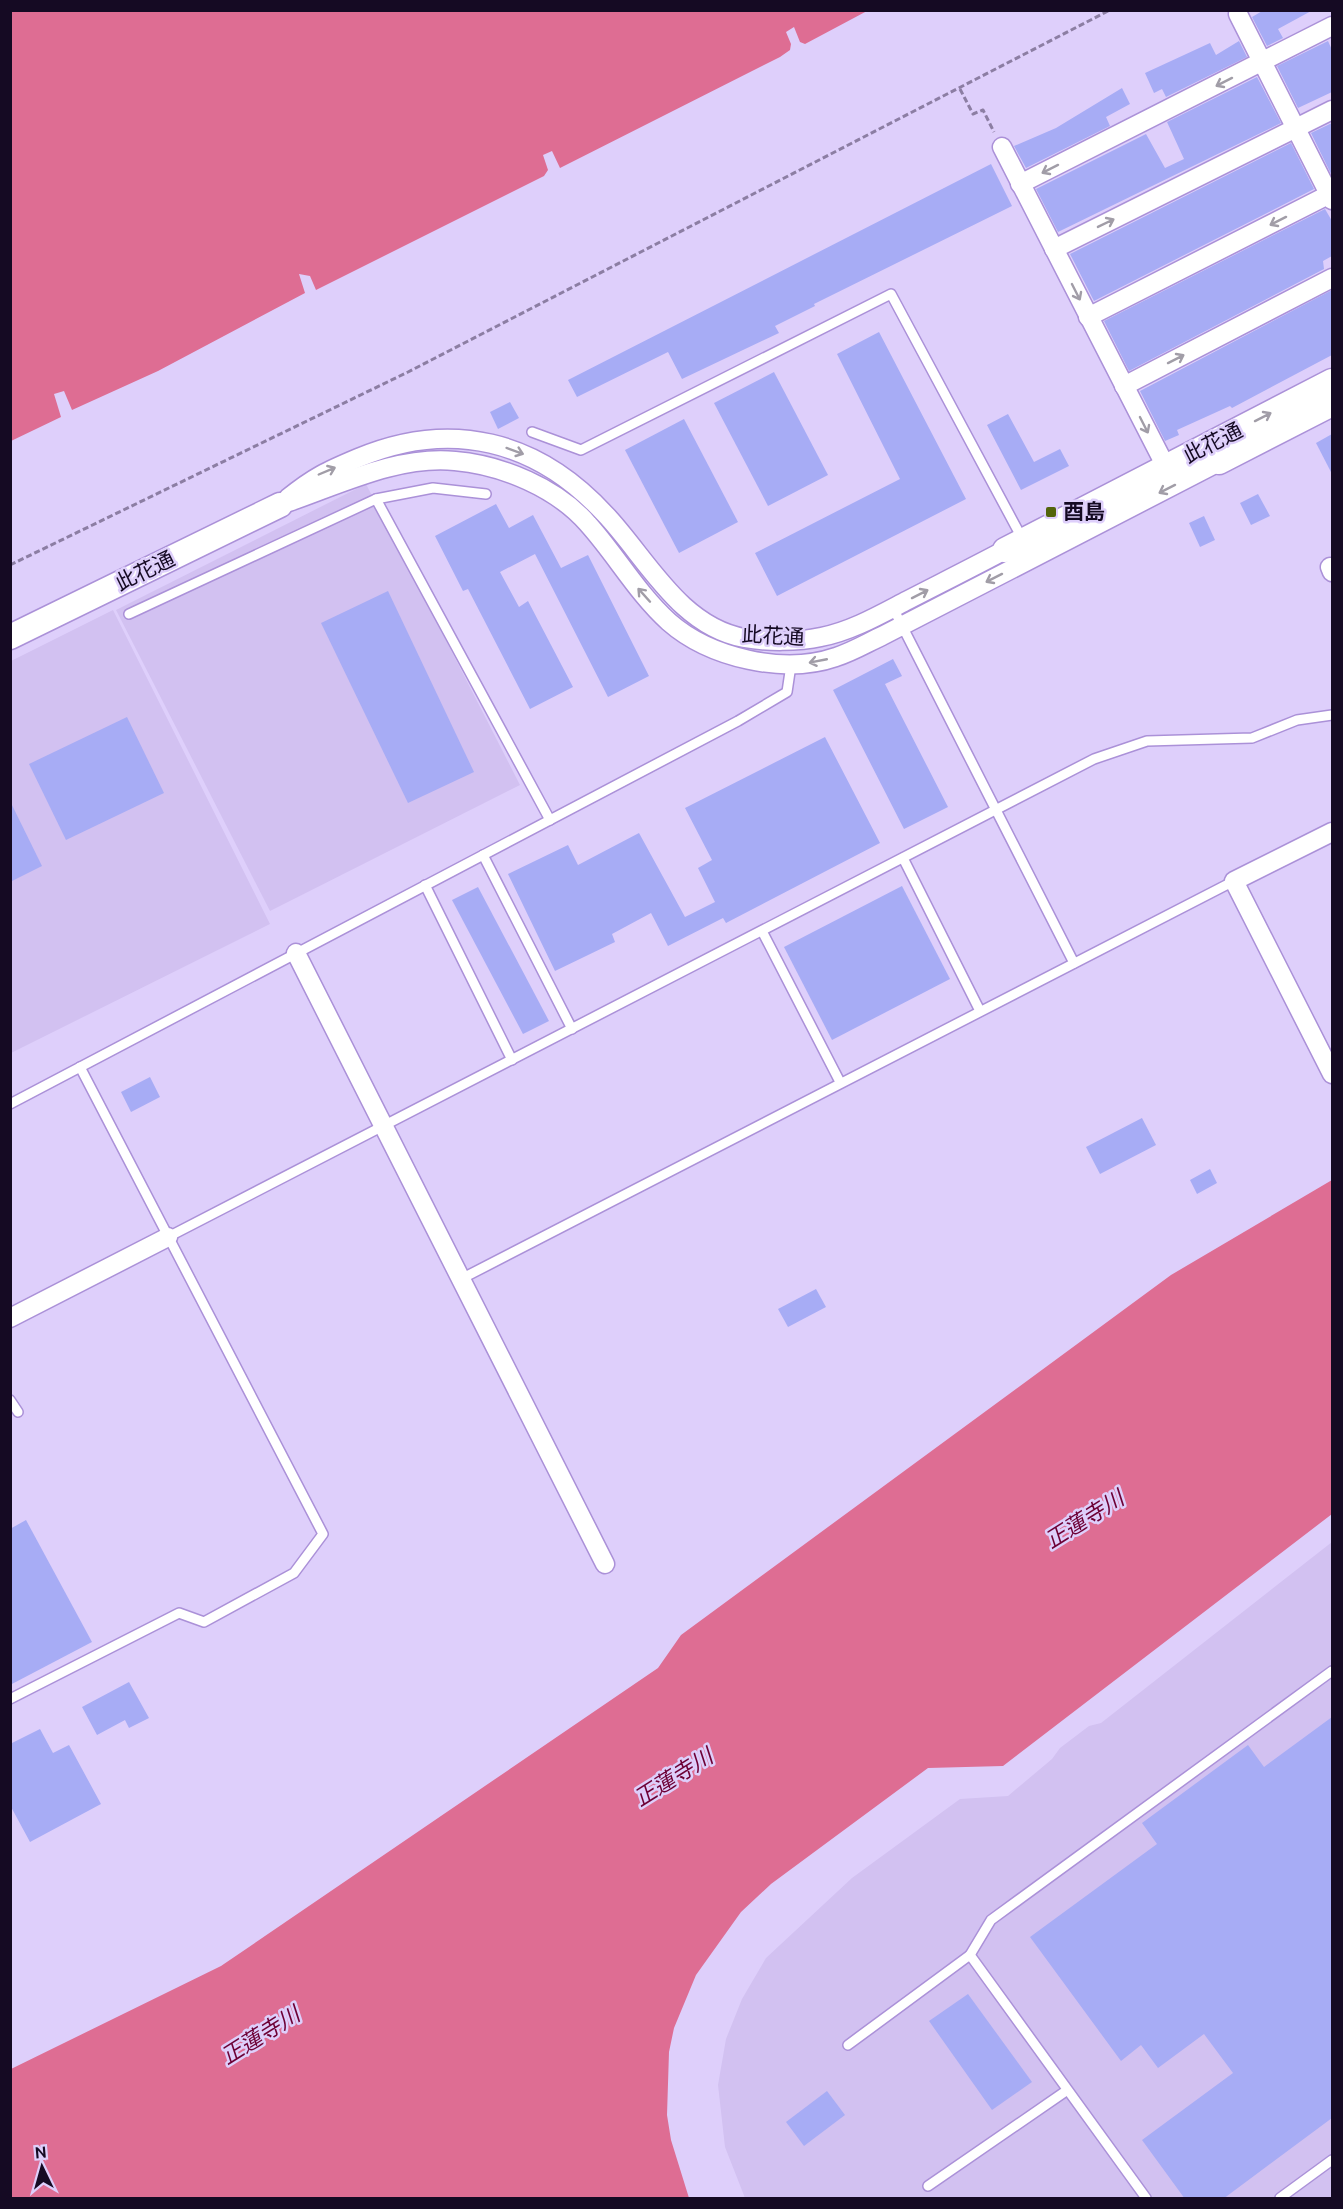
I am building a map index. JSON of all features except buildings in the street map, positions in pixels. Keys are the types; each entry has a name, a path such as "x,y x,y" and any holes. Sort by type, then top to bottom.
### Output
{"street":[{"path":"1088,317 1332,195 1238,14"},
{"path":"1020,184 1332,26"},
{"path":"1054,249 1332,110"},
{"path":"1002,147 1166,467"},
{"path":"1124,386 1332,278"},
{"name":"此花通","path":"10,637 280,505 364,476 429,460 456,461 489,467 519,477 567,505 588,524 641,592 670,622 701,644 732,655 792,665 835,657 903,625 1021,550 1166,467 1332,381"},
{"name":"此花通","path":"280,505 315,476 411,440 435,438 481,441 513,449 545,463 605,513 662,586 692,613 743,638 799,640 822,637 893,608 1219,462 1332,404"},
{"path":"1332,832 1234,881 1332,1074"},
{"path":"296,953 605,1564"},
{"path":"10,1318 168,1237"}],"lane":[{"path":"532,432 580,450 891,294 1021,550"},
{"path":"129,614 376,498 433,488 486,494"},
{"path":"376,498 550,820"},
{"path":"893,608 1074,963"},
{"path":"10,1104 738,721 786,692 792,665"},
{"path":"168,1237 1094,759 1147,741 1252,738 1297,720 1332,715"},
{"path":"483,855 572,1029"},
{"path":"903,858 980,1011"},
{"path":"461,1279 1234,881"},
{"path":"425,885 512,1059"},
{"path":"762,930 840,1082"},
{"path":"10,1699 179,1613 204,1622 294,1573 323,1534 80,1067"},
{"path":"10,1400 18,1412"},
{"path":"848,2045 970,1955 991,1920 1332,1671"},
{"path":"970,1955 1146,2199"},
{"path":"928,2186 1066,2091"},
{"path":"1280,2199 1332,2160"}],"path":[{"path":"10,565 408,372 1110,10"},
{"path":"960,89 973,114 982,110 1002,147"}],"shaded area":[{"path":"366,484 520,785 270,911 116,610"},
{"path":"113,610 270,924 11,1053 11,661"},
{"path":"1332,1542 1332,2198 745,2198 725,2147 718,2085 726,2039 742,1999 766,1958 852,1878 960,1799 1008,1796 1052,1759 1060,1748 1089,1726 1101,1723"}],"water":[{"path":"11,10 867,11 805,44 800,42 794,27 786,32 791,44 790,50 780,57 560,168 552,151 543,155 548,170 544,176 316,290 310,276 299,274 305,293 158,371 72,410 64,391 54,394 61,417 11,441"},
{"name":"正蓮寺川","path":"1332,1180 1332,1514 1003,1766 928,1768 771,1884 741,1912 696,1975 674,2028 669,2052 667,2115 671,2140 689,2198 11,2198 11,2069 221,1966 658,1668 681,1635 1171,1275"}],"place":[{"name":"酉島","path":"1051,512"}]}
